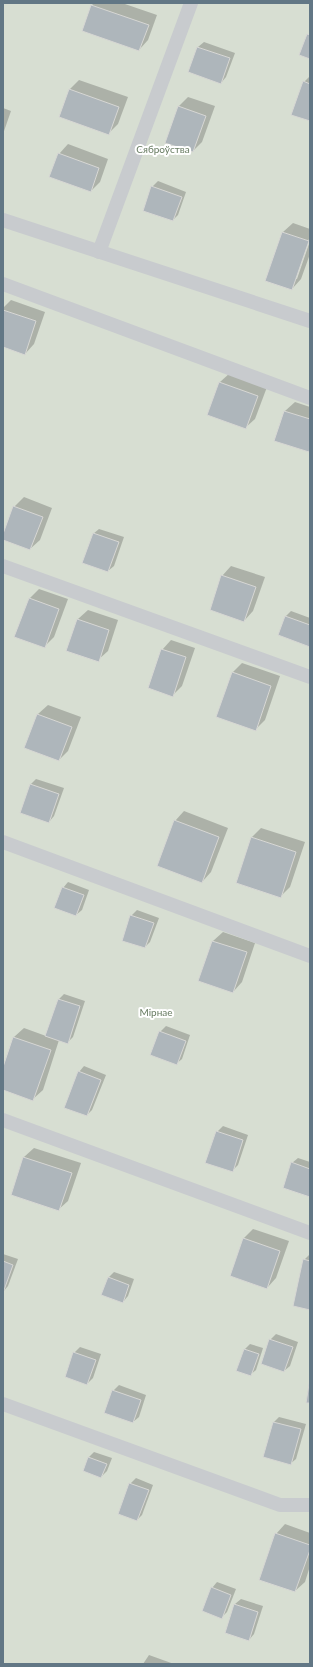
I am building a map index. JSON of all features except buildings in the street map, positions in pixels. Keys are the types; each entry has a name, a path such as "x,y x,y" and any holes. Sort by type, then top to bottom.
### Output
{"lane":[{"path":"99,252 191,3"},
{"path":"3,220 310,320"},
{"path":"3,284 310,398"},
{"path":"3,566 310,677"},
{"path":"3,842 310,956"},
{"path":"3,1120 310,1233"},
{"path":"3,1404 280,1505 310,1505"}],"green space":[{"name":"Мірнае","path":"3,3 310,3 310,1664 3,1664"}],"park label":[{"name":"Сяброўства","path":"163,149"}]}
